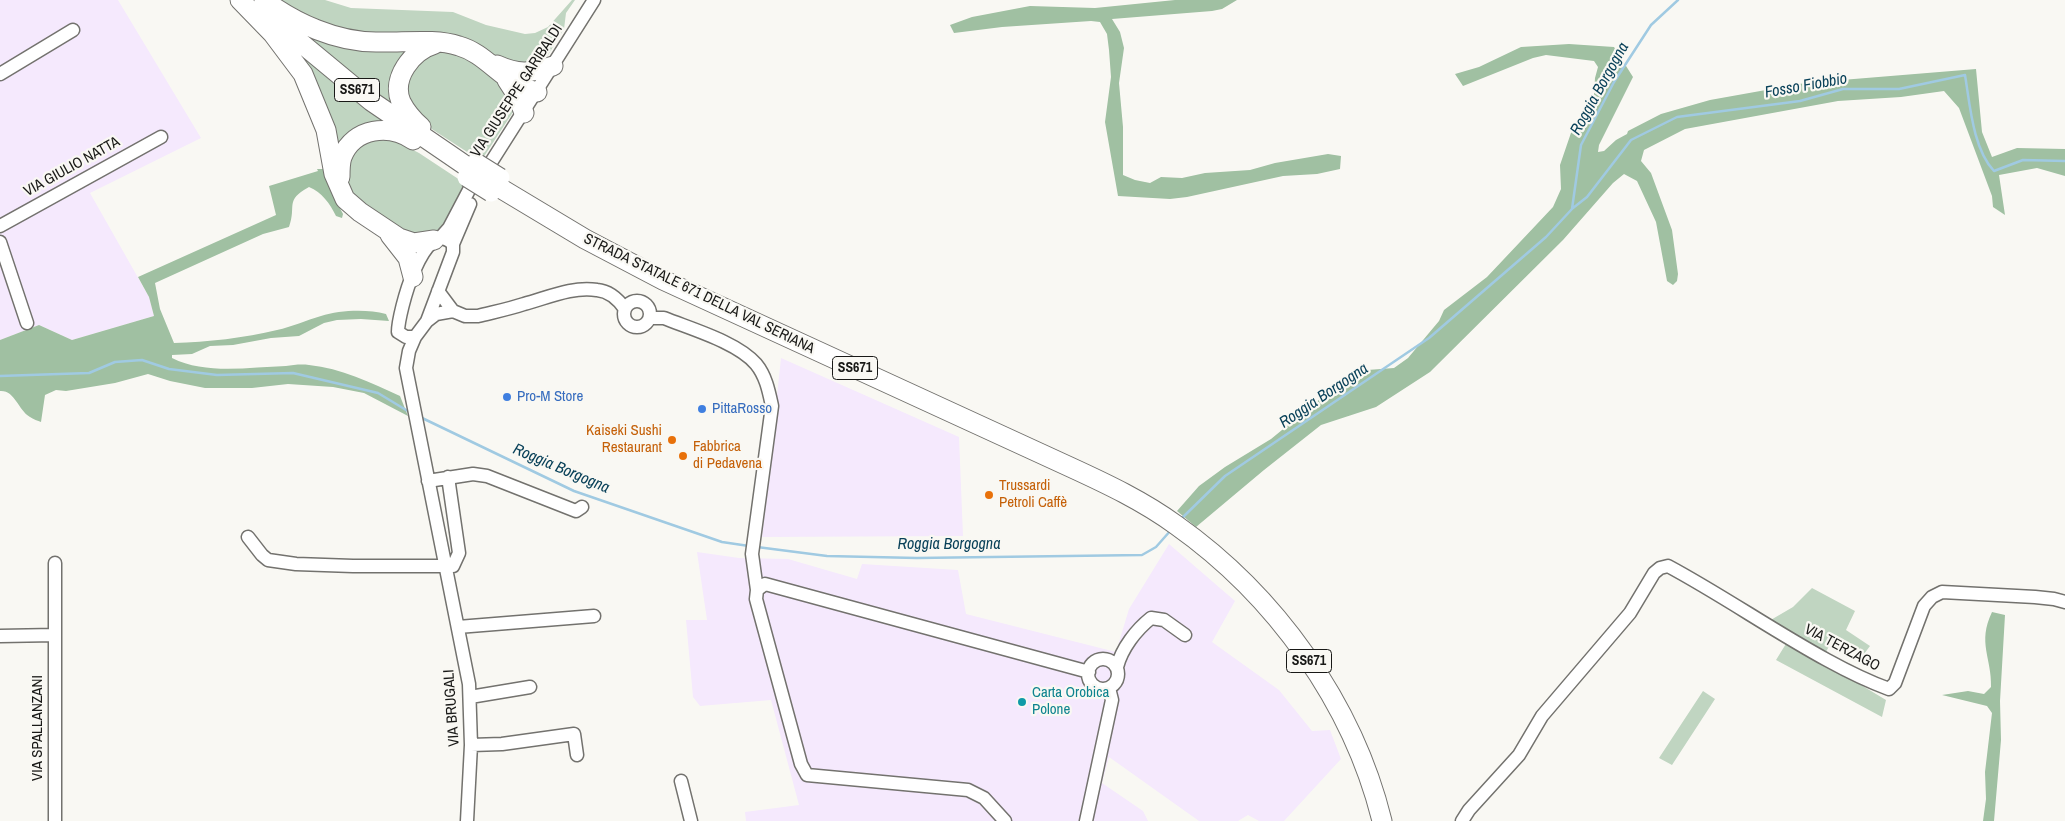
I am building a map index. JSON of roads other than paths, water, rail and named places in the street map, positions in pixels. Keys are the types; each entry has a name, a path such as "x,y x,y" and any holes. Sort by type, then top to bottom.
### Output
{"highway":[{"path":"240,0 273,34 303,74 326,130 334,174 345,199 386,231 398,244 408,258 413,277"},
{"name":"STRADA STATALE 671 DELLA VAL SERIANA","path":"250,0 371,101 483,177 562,226 663,280 1070,466 1150,507 1189,534 1246,584 1270,610 1305,655 1329,692 1348,728 1371,785 1382,821"},
{"path":"264,0 297,22 344,38 373,42 441,42 461,46 513,76 523,89 537,92"},
{"path":"441,42 425,47 414,55 404,68 400,84 401,101 408,113 421,127 483,177"},
{"path":"513,76 553,66"},
{"path":"513,76 524,113"},
{"path":"339,186 342,158 350,145 362,135 375,130 390,130 404,134 483,177"},
{"path":"386,231 413,243 437,239"}],"street":[{"name":"VIA GIUSEPPE GARIBALDI","path":"417,428 406,368 409,350 415,337 427,321 451,258 453,244 483,177 594,0"},
{"path":"0,74 73,30"},
{"name":"VIA GIULIO NATTA","path":"0,226 160,137"},
{"name":"VIA GIUSEPPE GARIBALDI","path":"406,368 402,363 398,332 399,319 413,277 425,250 449,228 469,190 483,177"},
{"path":"437,239 453,244"},
{"path":"0,242 26,323"},
{"path":"427,321 442,312 478,316 566,292 584,289 597,290 612,296 625,309"},
{"path":"438,291 453,312"},
{"path":"639,301 647,305 651,313 650,318 641,327 633,327 624,318 625,309 631,302 639,301"},
{"path":"650,318 664,318 741,350 757,365 768,386 772,406 752,554 757,590 756,599 803,770 807,775 968,790 984,798 1006,821"},
{"path":"398,332 406,338 415,337"},
{"name":"VIA BRUGALI","path":"417,428 469,684 471,746 467,821"},
{"path":"428,481 473,474 487,476 576,511 582,507"},
{"path":"248,537 268,560 296,564 453,566 459,553 448,477"},
{"name":"VIA SPALLANZANI","path":"55,563 55,821"},
{"name":"VIA TERZAGO","path":"1462,821 1469,810 1519,755 1547,710 1622,624 1654,573 1660,568 1668,566 1714,592 1800,646 1864,680 1889,689 1895,683 1924,606 1932,597 1942,592 2035,597 2065,602"},
{"path":"757,590 765,584 1089,672"},
{"path":"458,627 594,616"},
{"path":"1117,667 1110,660 1101,659 1094,662 1089,672 1090,682 1102,689 1109,688 1118,679 1117,667 1119,660 1139,628 1150,618 1164,620 1185,635"},
{"path":"0,636 54,636"},
{"path":"470,697 530,688"},
{"path":"1086,821 1112,700 1109,688"},
{"path":"471,746 502,744 574,734 577,755"},
{"path":"681,781 691,821"}],"waterway":[{"name":"Roggia Borgogna","path":"1181,519 1225,476 1429,338 1546,237 1572,209 1581,145 1614,82 1651,25 1678,0"},
{"name":"Fosso Fiobbio","path":"1573,208 1587,197 1631,140 1677,117 1800,101 1843,89 1899,89 1965,75 1977,139 1981,151 1994,171 2023,160 2065,161"},
{"name":"Roggia Borgogna","path":"0,376 89,373 115,362 142,360 169,369 217,375 293,373 378,393 411,413"},
{"name":"Roggia Borgogna","path":"420,417 574,491 722,542 749,546"},
{"name":"Roggia Borgogna","path":"757,547 827,556 917,558 1142,555 1156,547 1171,530"}],"place":[{"name":"Pro-M Store","path":"507,397"},
{"name":"PittaRosso","path":"702,409"},
{"name":"Kaiseki Sushi Restaurant","path":"672,440"},
{"name":"Fabbrica di Pedavena","path":"683,456"},
{"name":"Trussardi Petroli Caffè","path":"989,495"},
{"name":"Carta Orobica Polone","path":"1022,702"}]}
